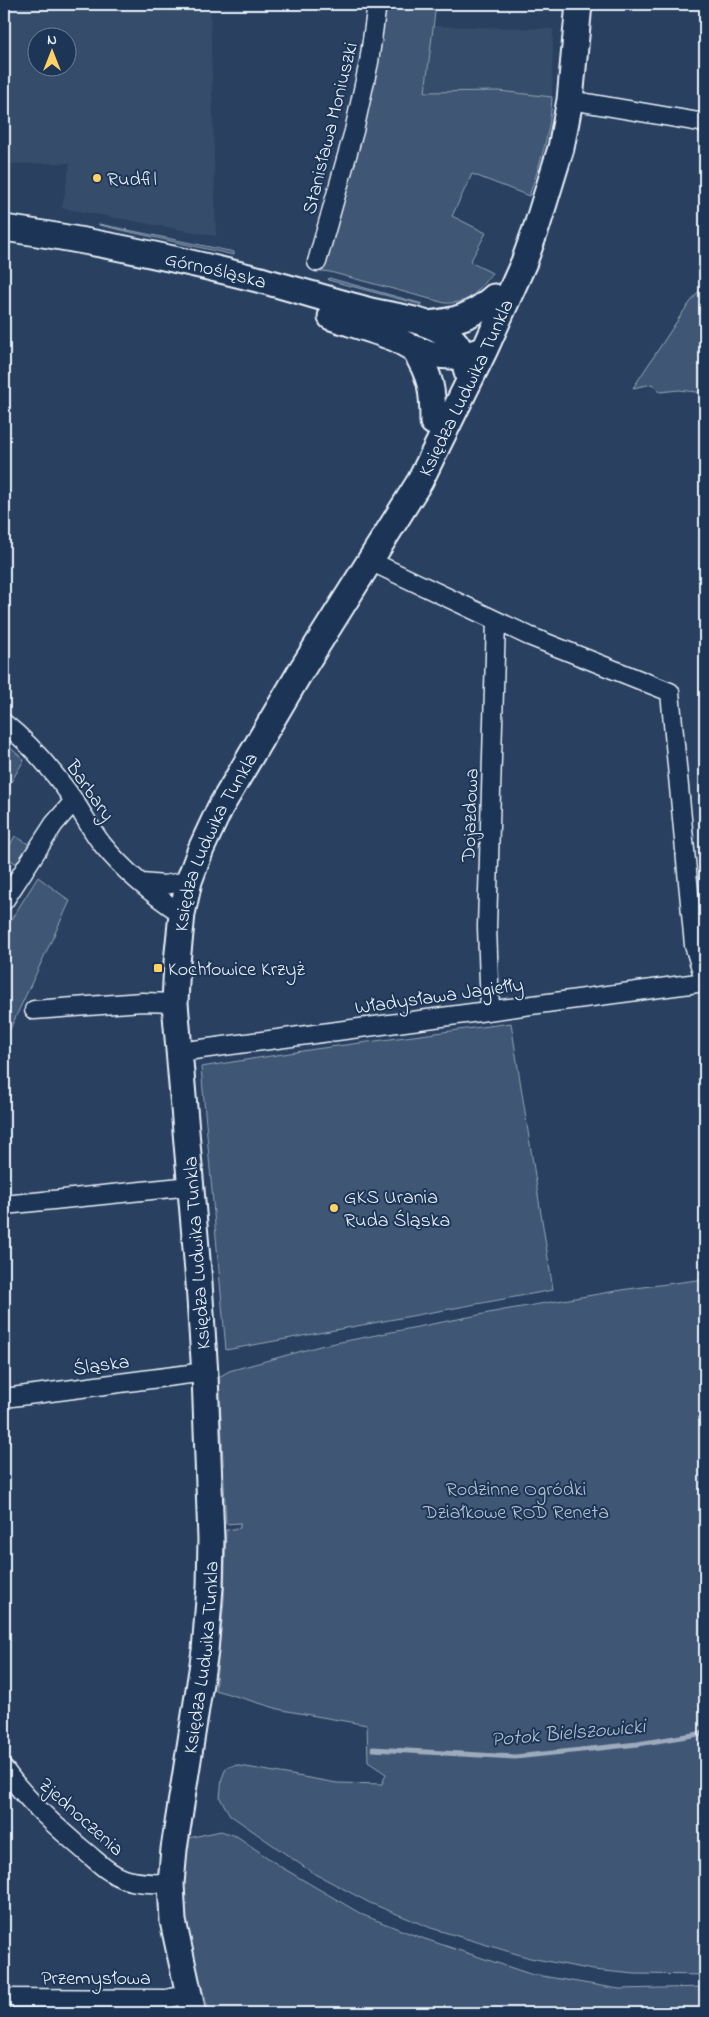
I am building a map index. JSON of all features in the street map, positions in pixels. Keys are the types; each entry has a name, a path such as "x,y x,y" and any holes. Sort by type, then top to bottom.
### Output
{"street":[{"name":"Stanisława Moniuszki","path":"317,262 356,122 369,62 377,4"},
{"name":"Księdza Ludwika Tunkla","path":"376,551 432,422 474,352 524,262 538,226 561,148 570,100 579,4"},
{"path":"570,100 705,123"},
{"name":"Księdza Ludwika Tunkla","path":"190,2004 173,1921 171,1884 174,1849 205,1651 210,1588 211,1540 205,1372 175,1003 182,914 189,881 201,848 220,808 299,674 420,481 469,380 474,352 494,297 538,226"},
{"name":"Górnośląska","path":"4,228 202,265 367,310 427,324 450,337 459,346 474,352"},
{"name":"Górnośląska","path":"4,244 123,265 232,290 287,304 366,328 395,338 414,348 447,356 474,352"},
{"name":"Górnośląska","path":"427,324 463,318 479,310 494,297"},
{"path":"414,348 429,376 432,388 432,422"},
{"path":"376,551 496,621 670,692 694,946 705,982"},
{"name":"Dojazdowa","path":"490,1010 487,927 496,621"},
{"name":"Barbary","path":"4,722 42,758 102,843 127,870 163,902 182,914"},
{"path":"4,901 54,824 74,801"},
{"path":"142,883 164,885 189,881"},
{"name":"Władysława Jagiełły","path":"179,1052 705,982"},
{"path":"34,1010 142,1002 175,1003"},
{"path":"4,1205 191,1186"},
{"name":"Śląska","path":"4,1398 205,1372"},
{"name":"Zjednoczenia","path":"4,1769 14,1784 62,1832 107,1870 122,1878 131,1880 171,1884"},
{"name":"Przemysłowa","path":"4,1998 166,1999 190,2004"}],"shaded area":[{"path":"4,4 210,4 216,236 62,208 70,163 4,164"},
{"path":"433,26 553,29 552,97 499,91 425,92"}],"green space":[{"path":"380,4 436,4 425,92 499,91 552,97 547,135 529,196 472,174 452,216 486,233 470,262 492,273 473,295 454,303 445,303 317,270"},
{"path":"99,225 234,252 234,255"},
{"path":"329,278 423,304 328,280"},
{"path":"705,283 705,393 679,390 660,392 652,384 633,388 683,312"},
{"path":"4,742 24,760 4,794"},
{"path":"15,836 30,845 17,864 4,856"},
{"path":"38,877 70,901 4,1042 4,931"},
{"path":"511,1023 553,1290 226,1350 201,1067 315,1049"},
{"name":"Rodzinne Ogródki Działkowe ROD Reneta","path":"705,1279 705,1975 635,1974 593,1970 530,1958 431,1928 370,1903 310,1871 230,1815 220,1798 222,1778 226,1768 235,1765 337,1783 382,1784 386,1774 368,1762 367,1725 282,1710 215,1690 224,1600 226,1530 240,1528 240,1523 226,1524 219,1377 229,1371 320,1346 504,1310 628,1289"},
{"path":"221,1831 238,1837 281,1867 363,1915 419,1937 530,1974 619,1989 705,1987 705,2013 210,2013 191,1949 187,1927 184,1905 184,1860 188,1838"},
{"path":"143,2007 161,2010 166,2013 4,2013 4,2010 94,2011"}],"waterway":[{"name":"Potok Bielszowicki","path":"373,1749 515,1757 638,1744 705,1733"}],"place":[{"name":"Rudfil","path":"97,178"},
{"name":"Kochłowice Krzyż","path":"158,968"},
{"name":"GKS Urania Ruda Śląska","path":"334,1208"}]}
